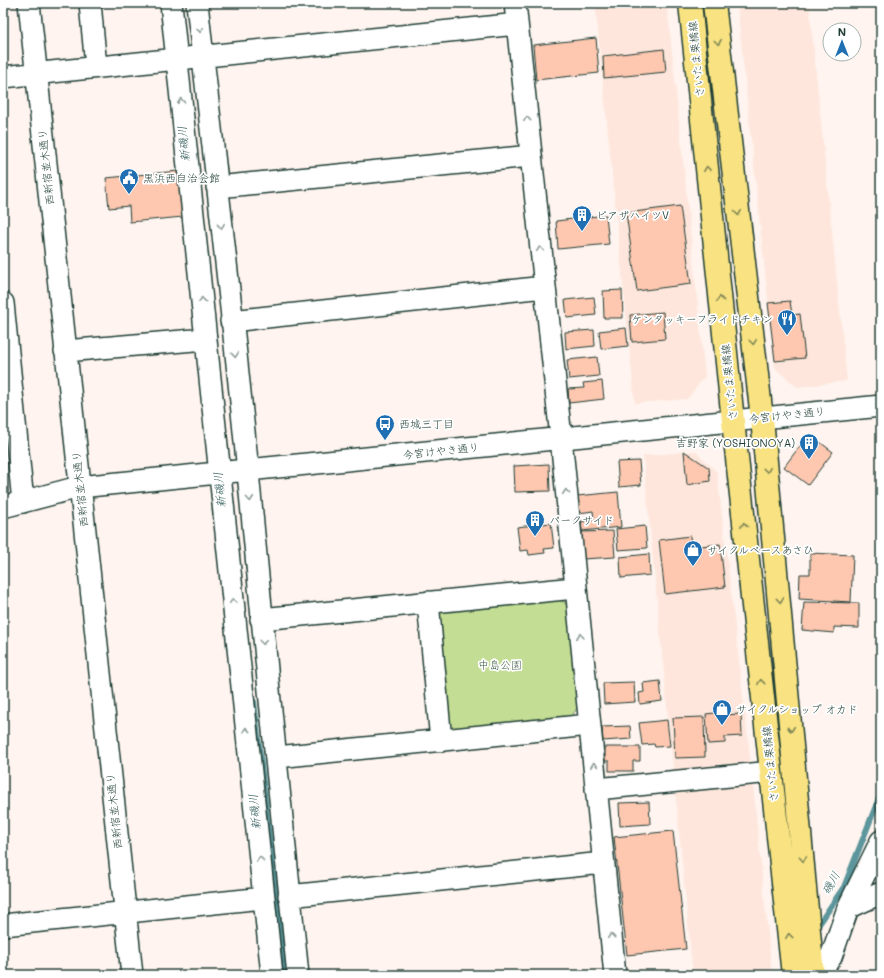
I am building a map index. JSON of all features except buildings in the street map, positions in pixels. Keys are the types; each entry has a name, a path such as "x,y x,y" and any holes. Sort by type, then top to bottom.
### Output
{"main road":[{"name":"さいたま栗橋線","path":"690,3 732,421 793,975"},
{"path":"714,3 762,418 813,975"}],"street":[{"name":"西新宿並木通り","path":"29,3 79,487 132,975"},
{"path":"90,3 96,67"},
{"path":"171,3 272,975"},
{"path":"197,3 247,470 261,619 277,757 289,896 298,975"},
{"path":"515,3 561,438 615,975"},
{"path":"3,77 517,24"},
{"path":"217,187 530,156"},
{"path":"231,320 544,288"},
{"path":"3,303 23,502"},
{"path":"65,351 206,339"},
{"name":"今宮けやき通り","path":"3,507 79,487 881,406"},
{"path":"261,619 575,588"},
{"path":"428,602 441,741"},
{"path":"277,757 589,725"},
{"path":"596,789 771,772"},
{"path":"818,975 831,957 848,908 881,841"},
{"path":"289,896 603,863"},
{"path":"848,908 881,893"},
{"path":"3,925 264,898"}],"shaded area":[{"path":"595,3 667,3 705,376 687,399 635,403"},
{"path":"737,3 809,3 847,381 797,387 775,368"},
{"path":"695,451 717,472 751,765 772,975 693,975 643,456"}],"green space":[{"name":"中島公園","path":"559,600 566,603 569,614 578,707 571,717 453,729 448,727 438,611"}],"waterway":[{"name":"新磯川","path":"254,702 284,975"},
{"name":"磯川","path":"815,930 844,887 881,793"}],"place":[{"name":"黒浜西自治会館","path":"129,195"},
{"name":"ピアザハイツV","path":"582,232"},
{"name":"ケンタッキーフライドチキン","path":"787,336"},
{"name":"西城三丁目","path":"385,441"},
{"name":"吉野家 (YOSHIONOYA)","path":"809,460"},
{"name":"パークサイド","path":"535,537"},
{"name":"サイクルベースあさひ","path":"693,567"},
{"name":"サイクルショップ オカド","path":"722,726"}]}
